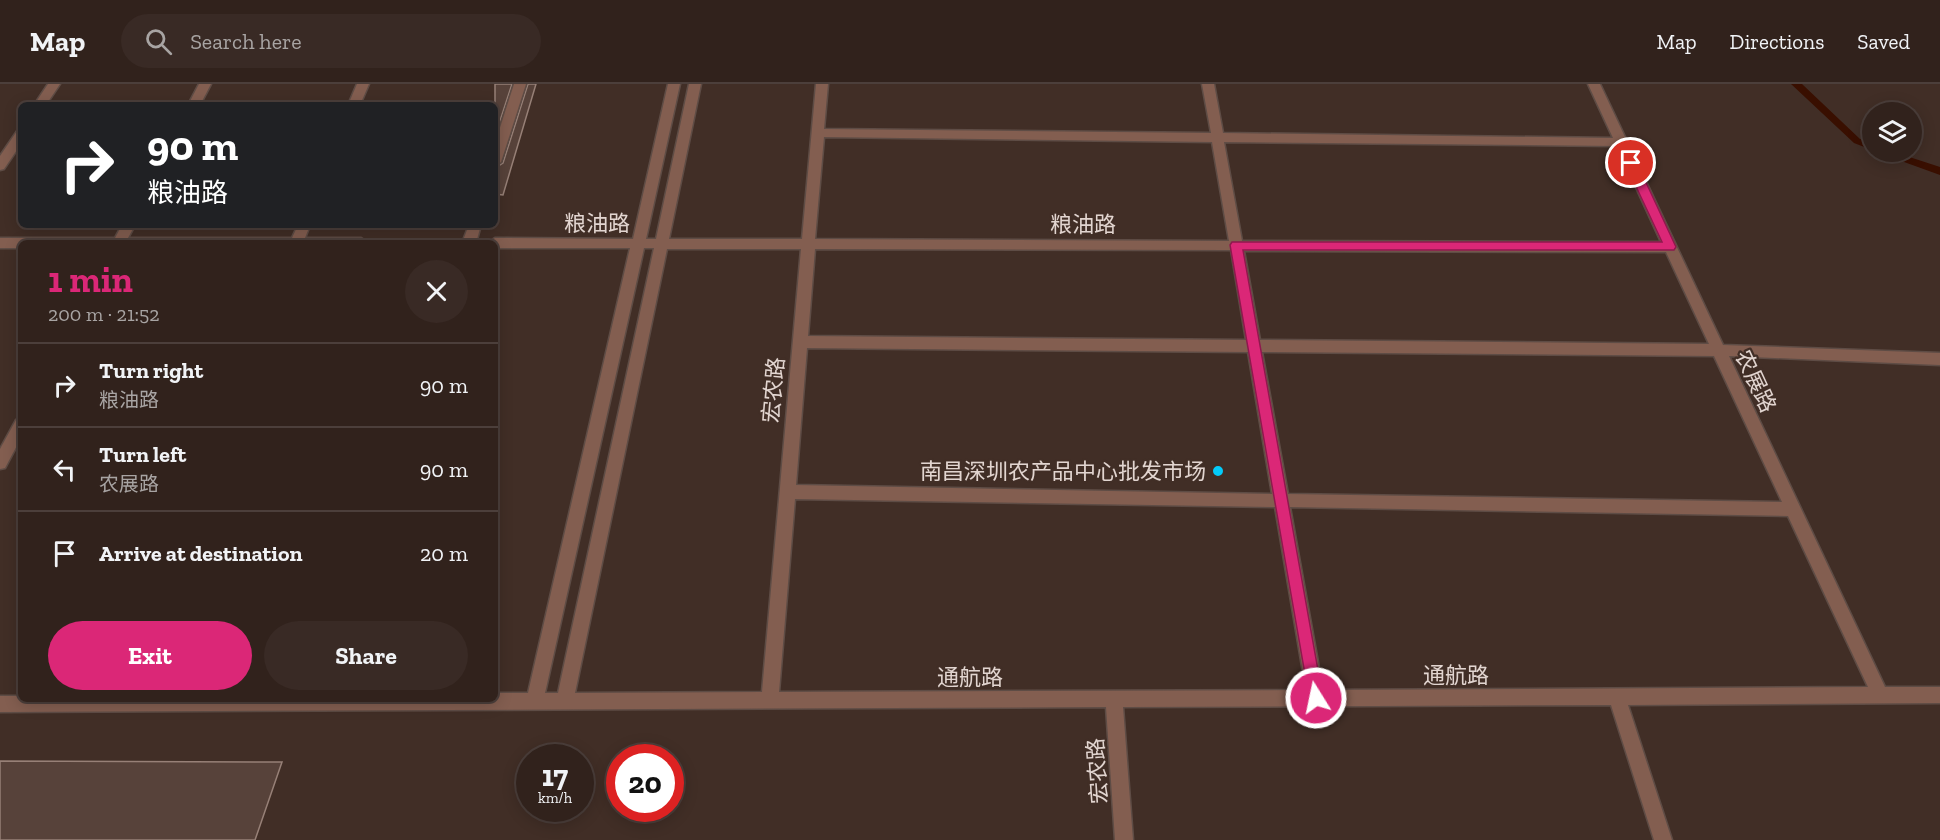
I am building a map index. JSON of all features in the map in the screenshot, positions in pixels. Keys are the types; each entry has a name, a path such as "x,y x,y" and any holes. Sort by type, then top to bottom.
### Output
{"street":[{"path":"42,102 54,84"},
{"path":"196,102 205,84"},
{"path":"355,102 363,84"},
{"path":"498,153 520,84"},
{"path":"535,702 674,84"},
{"path":"565,702 695,84"},
{"name":"宏农路","path":"770,700 822,84"},
{"path":"1208,84 1316,698"},
{"name":"农展路","path":"1594,84 1880,695"},
{"path":"818,133 1621,142"},
{"path":"0,166 18,139"},
{"path":"0,243 18,243"},
{"name":"粮油路","path":"498,243 1670,247"},
{"path":"800,342 1718,350 1940,359"},
{"path":"0,463 18,430"},
{"path":"787,492 1792,509"},
{"name":"通航路","path":"498,702 1940,695"},
{"path":"1617,696 1663,840"},
{"name":"宏农路","path":"1114,699 1124,840"},
{"name":"通航路","path":"0,704 71,702"}],"building":[{"path":"495,84 512,84 498,127 498,102 495,102"},
{"path":"528,84 536,84 503,195 498,194 498,166 503,163"},
{"path":"0,761 282,762 255,840 0,840"}],"waterway":[{"path":"1796,84 1857,141 1862,143"},
{"path":"1914,162 1940,171"}],"place":[{"name":"南昌深圳农产品中心批发市场","path":"1218,471"}],"route":[{"path":"1316,698 1236,245 1670,247 1631,163"}]}
